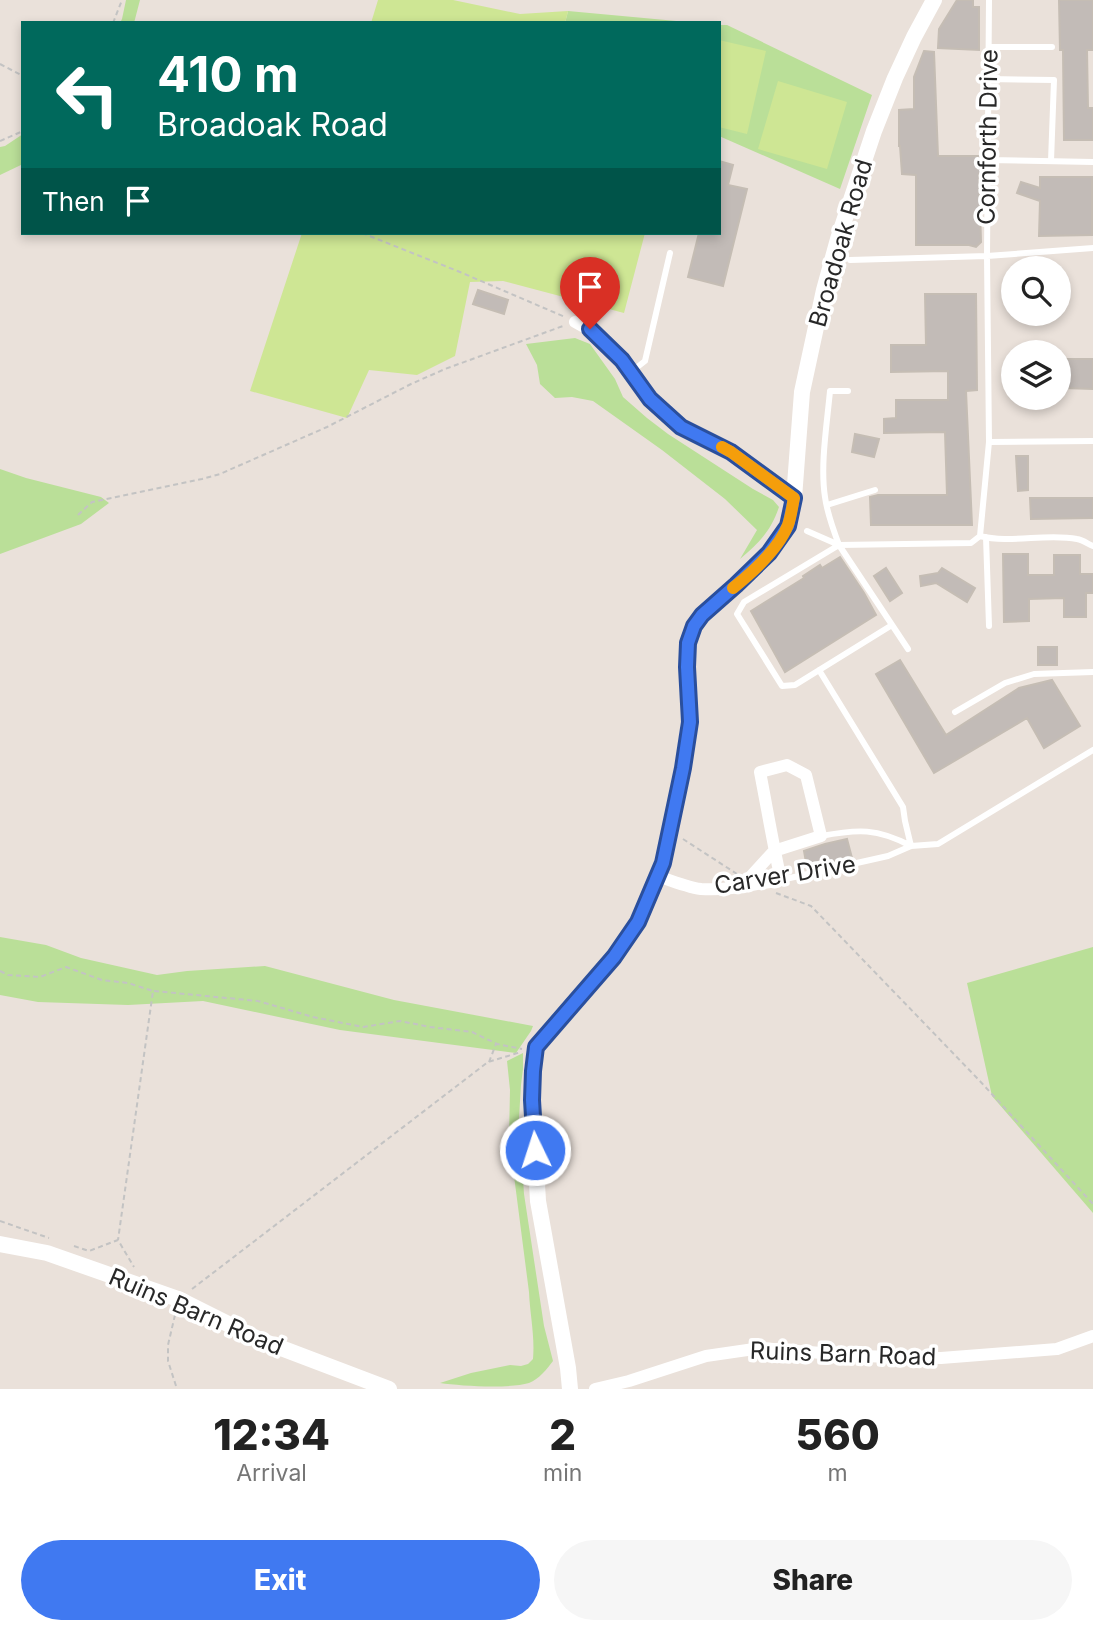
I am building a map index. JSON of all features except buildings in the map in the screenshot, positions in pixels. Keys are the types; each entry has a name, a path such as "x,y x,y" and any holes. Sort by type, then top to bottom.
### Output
{"street":[{"name":"Broadoak Road","path":"569,1389 568,1368 538,1201 532,1100 536,1047 614,957 638,922 663,863 690,722 688,643 694,626 702,615 769,553 788,526 794,498 803,392 824,290 838,239 874,131 895,78 934,0"},
{"path":"575,322 590,329 622,360 650,399 681,427 731,452 794,498"},
{"path":"745,883 775,851 821,836 806,775 787,765 760,772 774,838 775,851 781,880"},
{"name":"Carver Drive","path":"658,876 700,889 724,889 745,883 781,880"},
{"name":"Ruins Barn Road","path":"0,1244 47,1253 178,1299 260,1340 389,1389"},
{"name":"Ruins Barn Road","path":"595,1389 706,1356 761,1348 857,1356 941,1358 1057,1349 1093,1336"}],"lane":[{"name":"Cornforth Drive","path":"989,0 989,442 983,537 989,626"},
{"path":"989,47 1052,47"},
{"path":"988,79 1054,80 1051,161"},
{"path":"988,160 1093,162"},
{"path":"850,260 987,256 1093,248"},
{"path":"631,372 645,361 670,253"},
{"path":"848,391 830,391 824,496 839,545 908,649"},
{"path":"989,442 1093,441"},
{"path":"827,505 876,491"},
{"path":"807,531 839,545 971,543 983,537 1079,539 1093,547"},
{"path":"839,545 744,602 737,614 782,686 795,685 892,625"},
{"path":"820,670 903,807 911,846"},
{"path":"955,712 1005,683 1034,674 1093,671"},
{"name":"Carver Drive","path":"781,880 877,859 911,846 938,844 1093,750"},
{"path":"821,836 853,830 879,833 911,846"}],"path":[{"path":"114,21 122,0"},
{"path":"0,64 21,75"},
{"path":"0,141 21,132"},
{"path":"367,235 575,322"},
{"path":"78,515 92,502 220,474 327,427 445,369 575,322"},
{"path":"670,831 745,883"},
{"path":"777,894 811,906 1093,1203"},
{"path":"0,971 8,975 40,976 66,967 102,980 128,983 153,991 258,1001 313,1017 363,1027 400,1021 472,1031 497,1044 527,1050 488,1062 178,1299 168,1345 168,1362 177,1389"},
{"path":"138,1274 118,1240 153,991"},
{"path":"488,1062 497,1044"},
{"path":"0,1221 51,1239"},
{"path":"76,1247 89,1251 118,1240"}],"green space":[{"path":"126,0 140,0 135,21 121,21"},
{"path":"378,0 453,0 520,14 568,11 566,21 372,21"},
{"path":"568,11 676,21 566,21"},
{"path":"721,25 727,25 872,95 840,189 721,137"},
{"path":"721,40 766,51 747,134 721,128"},
{"path":"778,81 847,102 827,169 758,149"},
{"path":"21,135 21,165 0,175 0,147"},
{"path":"301,235 644,235 624,313 503,281 470,282 455,356 417,375 369,370 347,418 250,391"},
{"path":"575,338 590,344 615,379 623,397 647,418 773,500 779,507 764,536 740,559 757,530 725,499 593,401 572,397 555,398 540,384 537,365 526,344"},
{"path":"0,469 101,497 109,503 81,524 0,554"},
{"path":"0,937 46,945 81,958 157,975 265,966 394,1000 533,1026 516,1053 340,1030 203,1001 128,1005 38,1002 0,995"},
{"path":"1093,947 1093,1213 992,1096 967,983"},
{"path":"523,1053 519,1118 524,1194 544,1326 553,1361 536,1379 520,1385 440,1383 471,1373 510,1365 521,1366 533,1359 529,1292 509,1137 510,1090 507,1061"}],"slow traffic":[{"path":"722,447 794,498 788,526 776,544 733,588"}],"route":[{"path":"535,1150 532,1100 536,1047 614,957 638,922 663,863 690,722 687,667 688,643 694,626 702,615 769,553 788,526 794,498 731,452 681,427 650,399 622,360 590,329"}]}
